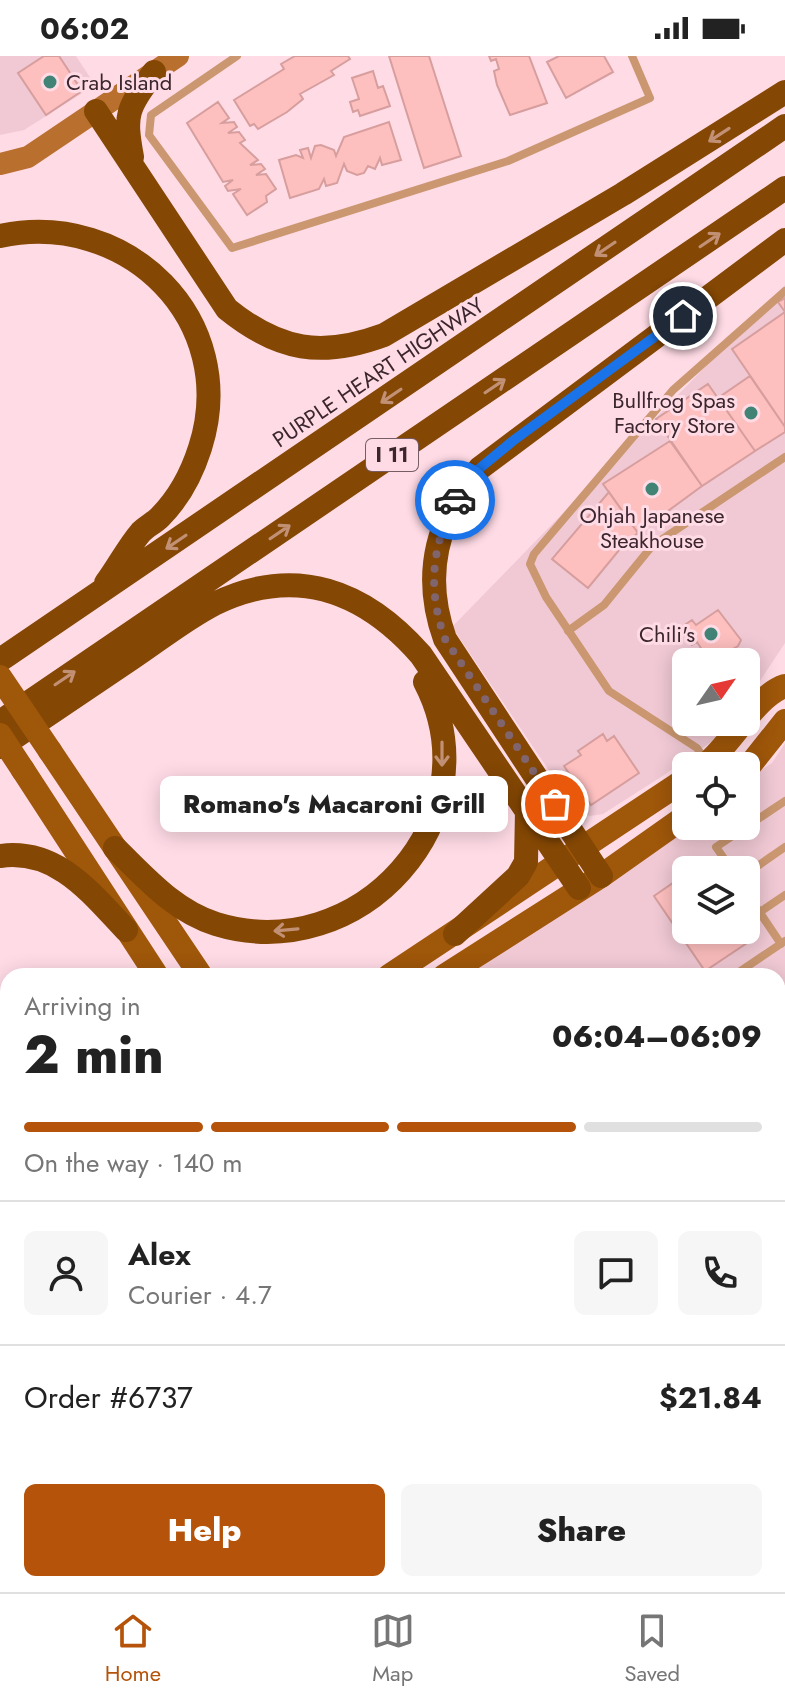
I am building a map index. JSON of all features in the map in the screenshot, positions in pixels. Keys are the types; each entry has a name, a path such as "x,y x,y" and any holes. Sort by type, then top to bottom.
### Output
{"highway":[{"path":"131,164 127,119 131,106 170,61"},
{"path":"96,111 227,309 250,328 274,339 325,350 353,346 384,335 623,194 785,92"},
{"name":"PURPLE HEART HIGHWAY","path":"0,660 97,597 785,126"},
{"name":"I 11","path":"0,722 785,188"},
{"path":"0,236 30,231 63,232 95,239 124,252 151,271 173,295 191,322 203,356 208,385 207,418 194,465 170,504 141,532 97,597"},
{"path":"590,882 584,847 445,639 436,614 433,586 434,557 443,524 457,495 480,468 785,240"},
{"path":"0,747 200,612 232,597 257,587 304,587 344,595 375,610 396,627 421,655 563,861 590,882"},
{"path":"115,848 185,911 216,924 249,931 283,931 334,920 373,898 399,876 426,833 440,783 442,733 427,686 410,659 384,631 331,602 287,594 232,597"},
{"path":"455,934 518,876 526,862 527,811"},
{"path":"0,856 34,858 61,868 85,886 126,930"}],"main road":[{"path":"0,164 28,157 170,61"},
{"path":"0,677 196,968"},
{"path":"720,752 769,691 785,686"},
{"path":"760,752 785,721"},
{"path":"0,735 152,968"},
{"path":"402,968 672,788"},
{"path":"456,968 672,826"}],"lane":[{"path":"237,56 151,115 149,135 232,248 508,161 650,98 632,56"},
{"path":"699,752 609,691 532,574 530,564 534,554 673,390 785,291"},
{"path":"568,631 604,605 652,546 785,457"},
{"path":"722,856 716,847 785,801"},
{"path":"760,864 785,847"},
{"path":"745,968 783,943 760,912 785,895"}],"shaded area":[{"path":"0,56 76,56 95,85 24,130 0,135"},
{"path":"785,285 785,643 760,681 760,648 672,648 672,736 719,736 697,752 672,752 672,769 603,814 590,816 575,809 452,627"},
{"path":"785,743 785,968 464,968 672,835 672,840 760,840 760,771 772,763"}],"building":[{"name":"Crab Island","path":"44,56 59,56 82,91 46,115 18,73"},
{"path":"295,56 348,56 350,59 331,71 334,75 300,94 303,99 287,112 258,129 254,124 250,126 234,100 284,69 281,64"},
{"path":"389,56 429,56 461,156 424,168"},
{"path":"489,56 529,56 547,103 510,115 497,85 494,71 499,69 496,59 491,61"},
{"path":"559,56 604,56 613,72 566,98 547,62"},
{"path":"373,71 378,88 383,86 390,106 360,116 358,110 353,112 350,102 359,99 352,78"},
{"path":"218,102 229,118 222,123 234,122 237,127 228,133 239,132 245,140 240,143 258,160 250,165 261,164 265,169 256,175 266,174 276,189 266,196 267,202 247,215 233,194 241,189 228,191 225,186 233,180 223,182 187,123"},
{"path":"389,122 401,160 382,165 380,158 375,169 368,166 364,173 357,175 347,171 344,164 337,183 326,186 324,179 319,189 290,198 279,160 296,155 303,158 300,150 308,148 311,158 315,146 321,145 334,150 336,156 344,137"},
{"path":"785,298 785,312 778,302"},
{"path":"785,312 785,427 732,349"},
{"name":"Bullfrog Spas Factory Store","path":"750,376 785,427 785,432 755,451 718,398"},
{"path":"708,384 755,451 702,486 656,419"},
{"name":"Ohjah Japanese Steakhouse","path":"670,441 702,486 638,533 603,484"},
{"path":"609,492 638,533 624,544 588,588 552,559"},
{"name":"Chili's","path":"718,610 741,640 734,648 701,648 697,642 692,645 680,628 692,620 696,625"},
{"path":"603,734 607,741 614,736 639,773 591,805 564,766 581,755 578,751"},
{"path":"672,884 672,922 654,896"},
{"path":"687,944 746,944 710,968 703,968"}],"way so far":[{"path":"455,500 443,524 434,557 436,614 445,639 555,804"}],"place":[{"name":"Crab Island","path":"50,82"},
{"name":"Bullfrog Spas Factory Store","path":"751,413"},
{"name":"Ohjah Japanese Steakhouse","path":"652,489"},
{"name":"Chili's","path":"711,634"},
{"name":"Romano's Macaroni Grill","path":"555,804"}],"route":[{"path":"455,500 480,468 514,440 683,316"}]}
